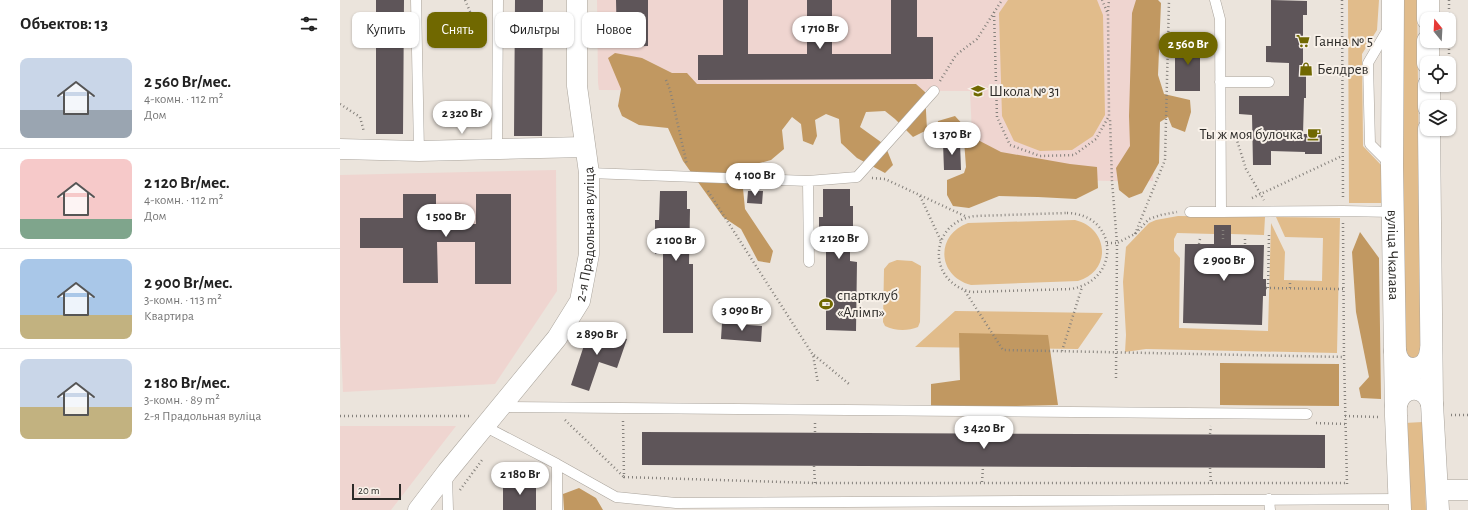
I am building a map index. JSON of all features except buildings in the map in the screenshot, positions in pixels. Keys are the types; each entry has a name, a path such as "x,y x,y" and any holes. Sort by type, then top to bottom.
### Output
{"main road":[{"name":"вуліца Чкалава","path":"1393,0 1392,166 1395,351 1387,411 1400,504"},
{"path":"1428,0 1428,12"},
{"path":"1429,136 1431,350 1438,410 1437,500"},
{"path":"1395,351 1401,364 1411,369 1423,366 1428,362 1431,350"},
{"path":"1387,411 1403,392 1413,389 1423,391 1438,410"}],"street":[{"name":"2-я Прадольная вуліца","path":"418,510 446,472 478,421 501,407 557,338 580,301 589,254 589,173 577,86 577,0"},
{"path":"340,149 419,151 585,147"},
{"path":"1437,500 1468,490"}],"lane":[{"path":"416,0 419,151"},
{"path":"497,150 498,0"},
{"path":"1215,0 1220,19 1220,212"},
{"path":"1220,82 1269,82"},
{"path":"589,173 808,181 857,177 934,91"},
{"path":"808,181 809,262"},
{"path":"1190,212 1393,212"},
{"path":"501,407 1307,414"},
{"path":"478,421 616,497 676,506 1269,499 1348,499 1400,504"},
{"path":"557,464 557,510"},
{"path":"446,472 448,509"},
{"path":"1269,499 1270,510"}],"path":[{"path":"465,0 485,51"},
{"path":"934,91 956,54 977,39 1002,0"},
{"path":"1102,0 1108,14"},
{"path":"1109,0 1108,14 1112,181 1117,243 1116,378"},
{"path":"1135,234 1166,160 1169,0"},
{"path":"1342,0 1343,289 1348,499"},
{"path":"1449,0 1449,12"},
{"path":"994,12 997,117 1010,145 1040,156 1074,154 1096,139 1110,116"},
{"path":"666,80 670,90 687,166"},
{"path":"340,104 360,117 368,150"},
{"path":"1234,133 1246,169 1261,193 1269,211"},
{"path":"1248,200 1342,156"},
{"path":"699,177 813,355 849,384"},
{"path":"857,177 885,180 968,217"},
{"path":"920,196 941,241"},
{"path":"1107,243 1117,243 1135,234 1149,219 1161,215 1190,212"},
{"path":"1075,213 1095,222 1104,234 1107,243 1107,256 1102,270 1092,281 1082,286 1071,289 979,292 964,290 951,282 942,270 939,256 941,241 954,223 968,217 1075,213"},
{"path":"1222,239 1223,229"},
{"path":"1269,234 1267,288 1343,289"},
{"path":"1199,244 1200,239"},
{"path":"1245,239 1245,245"},
{"path":"1290,280 1290,288"},
{"path":"1062,351 1082,286"},
{"path":"964,290 1003,350 1344,357"},
{"path":"813,355 818,383"},
{"path":"552,407 624,477 814,482 1347,483"},
{"path":"1438,410 1468,415"},
{"path":"1345,416 1387,411"},
{"path":"340,416 478,421"},
{"path":"622,417 624,477"},
{"path":"814,432 815,419"},
{"path":"984,420 984,433"},
{"path":"1314,423 1346,424"},
{"path":"448,509 484,457"},
{"path":"814,466 814,482"},
{"path":"982,482 983,467"},
{"path":"1210,468 1211,483"}],"shaded area":[{"name":"Школа № 31","path":"597,0 1155,0 1157,12 1153,181 974,178 970,91 599,90 598,48 646,48 646,12 597,12"},
{"path":"1008,0 1097,0 1103,15 1105,115 1093,136 1072,150 1040,151 1014,141 1002,116 999,13"},
{"path":"1136,0 1158,0 1161,3 1158,75 1164,94 1190,100 1191,112 1185,132 1172,127 1168,117 1160,122 1159,163 1142,193 1129,198 1119,190 1116,168 1130,146 1129,116 1132,13"},
{"path":"1348,0 1379,0 1377,30 1362,54 1363,146 1382,166 1383,203 1349,203"},
{"path":"1399,0 1417,0 1421,351 1418,359 1405,360"},
{"path":"615,53 642,58 672,73 687,73 697,84 916,84 925,92 927,130 913,137 885,111 866,112 860,127 885,145 893,165 885,173 857,158 841,143 839,119 826,114 815,120 817,136 813,145 803,141 801,124 792,117 782,130 784,149 771,160 741,168 745,209 773,251 770,263 758,261 741,229 723,217 683,161 668,128 639,125 622,116 618,106 621,89 608,58"},
{"path":"955,116 976,139 1001,152 1070,164 1097,167 1098,188 1076,199 999,196 969,208 953,206 947,195 947,180 964,173 966,167 964,140 950,137 939,146 936,137 938,121"},
{"path":"556,170 557,291 495,384 343,392 340,327 340,175"},
{"path":"1178,216 1265,217 1264,235 1231,234 1231,225 1214,225 1214,234 1177,233 1174,239 1174,251 1180,258 1179,328 1268,331 1271,223 1285,252 1284,280 1322,281 1323,238 1285,237 1276,217 1340,218 1337,353 1146,349 1125,352 1126,335 1123,282 1126,247 1149,223 1156,220"},
{"path":"1075,220 1086,225 1095,232 1100,240 1102,250 1101,259 1097,268 1089,276 1078,281 971,285 960,280 946,265 944,255 945,246 950,236 957,229 968,223"},
{"path":"1360,232 1379,258 1381,399 1361,398 1359,388 1369,377 1356,312 1352,252"},
{"path":"897,260 912,261 921,266 920,322 918,327 910,329 893,329 885,326 883,322 884,269 889,263"},
{"path":"955,311 1103,313 1078,349 915,347"},
{"path":"959,333 1048,335 1058,405 931,408 931,384 960,380"},
{"path":"1220,363 1339,364 1339,406 1220,405"},
{"path":"1423,422 1426,510 1409,510 1404,423"},
{"path":"340,426 456,426 391,510 340,510"},
{"path":"579,488 596,498 603,510 564,510 563,494"}],"place":[{"name":"Ганна № 5","path":"1303,41"},
{"name":"Белдрев","path":"1306,69"},
{"name":"Школа № 31","path":"978,91"},
{"name":"Ты ж моя булочка","path":"1314,134"},
{"name":"спартклуб «Алімп»","path":"826,304"}]}
